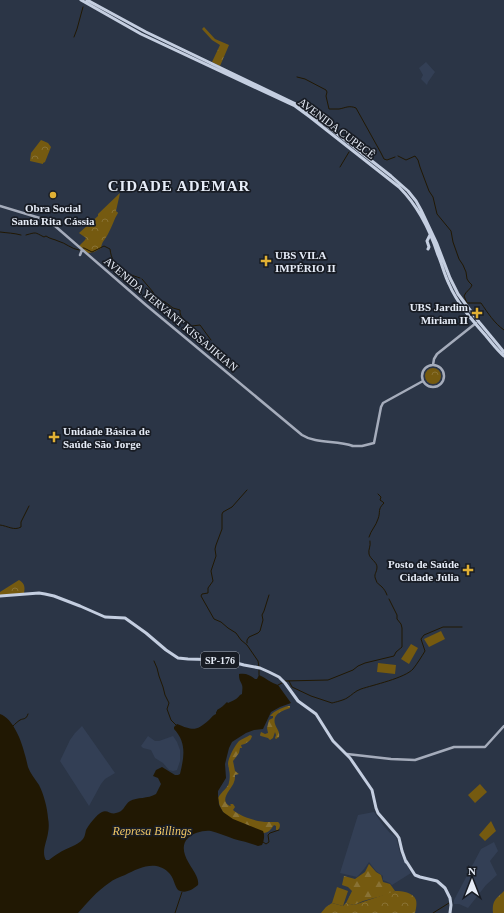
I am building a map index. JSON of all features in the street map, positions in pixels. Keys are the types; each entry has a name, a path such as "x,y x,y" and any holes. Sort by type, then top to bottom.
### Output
{"main road":[{"name":"AVENIDA CUPECÊ","path":"80,0 141,34 292,104 399,187 417,208 430,235 454,294 504,356"},
{"name":"AVENIDA CUPECÊ","path":"87,0 151,35 298,104 390,175 408,191 416,201 440,250 452,283 476,322 504,352"},
{"name":"AVENIDA YERVANT KISSAJIKIAN","path":"0,206 45,220 55,226 146,305 308,438 352,446 362,446 374,443 383,403 423,381"},
{"path":"428,249 428,240 430,235"},
{"path":"428,244 432,245"},
{"path":"80,255 82,250"},
{"path":"433,365 437,354 476,322"},
{"path":"428,366 438,366 442,370 444,375 443,381 438,386 427,386 423,381 421,377 423,371 428,366"},
{"name":"SP-176","path":"0,596 50,594 105,618 125,618 178,658 188,660 225,660 259,668 269,672 283,681 298,701 316,714 333,741 347,754 371,787 374,794 377,811 398,838 401,854 415,874 438,882 445,888 450,898 450,913"},
{"path":"347,754 415,760 454,747 484,748 504,726"}],"shaded area":[{"path":"426,62 435,72 427,85 421,79 423,75 419,68"},
{"path":"82,726 115,773 105,779 101,784 89,806 60,761 70,740"},
{"path":"148,736 155,741 159,741 173,736 180,750 180,761 177,770 169,770 163,763 155,758 151,750 141,746"},
{"path":"374,812 390,833 396,837 400,853 411,873 392,885 383,880 383,876 376,871 369,862 357,877 340,873 358,815"},
{"path":"494,842 498,851 490,861 497,875 486,885 468,908 459,904 454,904 454,900 481,849"}],"green space":[{"path":"204,27 215,39 229,45 220,66 212,62 220,45 212,40 202,29"},
{"path":"41,140 48,143 51,147 43,164 30,161 31,153"},
{"path":"120,193 116,211 118,213 101,248 94,252 88,253 79,246 86,238 79,233"},
{"path":"430,368 436,368 441,373 439,382 436,384 430,384 425,379 425,373"},
{"path":"19,580 24,586 24,593 0,596 0,592"},
{"path":"441,631 445,639 429,647 424,639"},
{"path":"411,644 418,648 409,664 401,659"},
{"path":"378,663 396,665 395,674 377,672"},
{"path":"290,706 290,708 278,713 274,721 279,732 279,737 276,739 275,738 275,732 273,738 270,740 261,736 261,732 265,734 268,733 267,728 269,720 273,718 273,716 270,716 278,710"},
{"path":"250,735 252,736 251,739 241,745 242,748 240,748 239,753 233,761 235,771 239,774 235,775 233,785 225,798 225,801 230,806 230,804 233,804 235,807 233,810 245,817 259,821 278,822 280,824 278,830 276,830 276,826 274,825 268,832 265,833 234,822 224,813 218,798 229,784 230,774 228,761 230,755 239,741"},
{"path":"480,784 487,792 475,803 468,795"},
{"path":"491,821 496,831 485,841 479,835"},
{"path":"369,864 381,875 383,882 390,884 395,891 354,905 346,903 352,891 348,887 342,885 344,876 355,879 365,872"},
{"path":"337,887 348,891 343,906 332,903"},
{"path":"395,891 407,892 415,897 415,913 321,913 332,903 343,906 346,903 354,905"},
{"path":"504,891 504,913 493,913 494,902"}],"water":[{"name":"Represa Billings","path":"239,674 248,675 255,679 257,679 259,675 278,685 291,703 271,712 263,729 246,733 232,742 225,764 226,778 218,791 219,805 223,812 233,819 263,831 264,838 262,845 258,846 211,831 198,832 188,838 184,846 184,853 196,874 198,882 198,885 188,891 183,892 178,890 172,876 163,868 158,866 147,866 117,878 105,886 96,893 78,913 0,913 0,714 5,716 13,725 22,744 29,769 39,785 44,797 49,826 44,854 46,860 49,860 81,841 84,838 86,830 100,813 104,811 112,813 119,812 130,801 150,797 156,794 161,784 158,778 153,776 156,770 162,767 175,775 180,774 183,762 183,745 174,727 177,724 191,729 198,728 205,724 216,714 217,710 227,702 228,703 235,700 242,694"}],"waterway":[{"path":"74,37 83,7"},
{"path":"297,77 305,79 326,90 329,109 349,107 356,108 384,159 387,160 395,157"},
{"path":"340,167 349,152"},
{"path":"398,156 406,160 415,156 418,160 429,191 433,197 437,214 451,231 459,259 466,272 467,279 472,285 464,296 467,303 481,303 494,321 504,330"},
{"path":"0,232 21,235"},
{"path":"26,235 37,233 79,250"},
{"path":"83,248 92,252 104,246 110,249 116,265 129,274 140,278"},
{"path":"142,279 157,299 165,302 173,308 180,310 182,317 192,326 200,325 211,340"},
{"path":"247,490 232,507 222,514 222,529 216,545 216,556 211,571 213,581 208,588 208,593 202,594 201,596 214,619 221,622 236,633 247,645 258,661 259,667"},
{"path":"369,537 384,503 380,500 381,497 378,494"},
{"path":"0,525 13,528 21,527 21,522 29,506"},
{"path":"370,541 369,554 377,567 375,578 387,595"},
{"path":"247,643 249,637 260,631 263,620 262,615 269,595"},
{"path":"285,681 328,680 353,670 365,663 394,656 402,647 402,628 389,599"},
{"path":"289,681 292,687 311,696 332,703 340,701 359,690 396,678 413,669 425,651 421,639 424,635 443,627 462,627"},
{"path":"154,661 169,703 167,709 171,720 176,725"},
{"path":"259,670 259,675"},
{"path":"278,685 282,683"},
{"path":"13,726 20,720 26,718 28,714"},
{"path":"263,842 266,844 269,842 268,835 279,830"},
{"path":"175,913 182,892"},
{"path":"433,913 449,903"}],"place":[{"name":"Obra Social Santa Rita Cássia","path":"53,195"},
{"name":"UBS VILA IMPÉRIO II","path":"266,261"},
{"name":"UBS Jardim Miriam II","path":"477,313"},
{"name":"Unidade Básica de Saúde São Jorge","path":"54,437"},
{"name":"Posto de Saúde Cidade Júlia","path":"468,570"}],"district":[{"name":"CIDADE ADEMAR","path":"179,186"}]}
